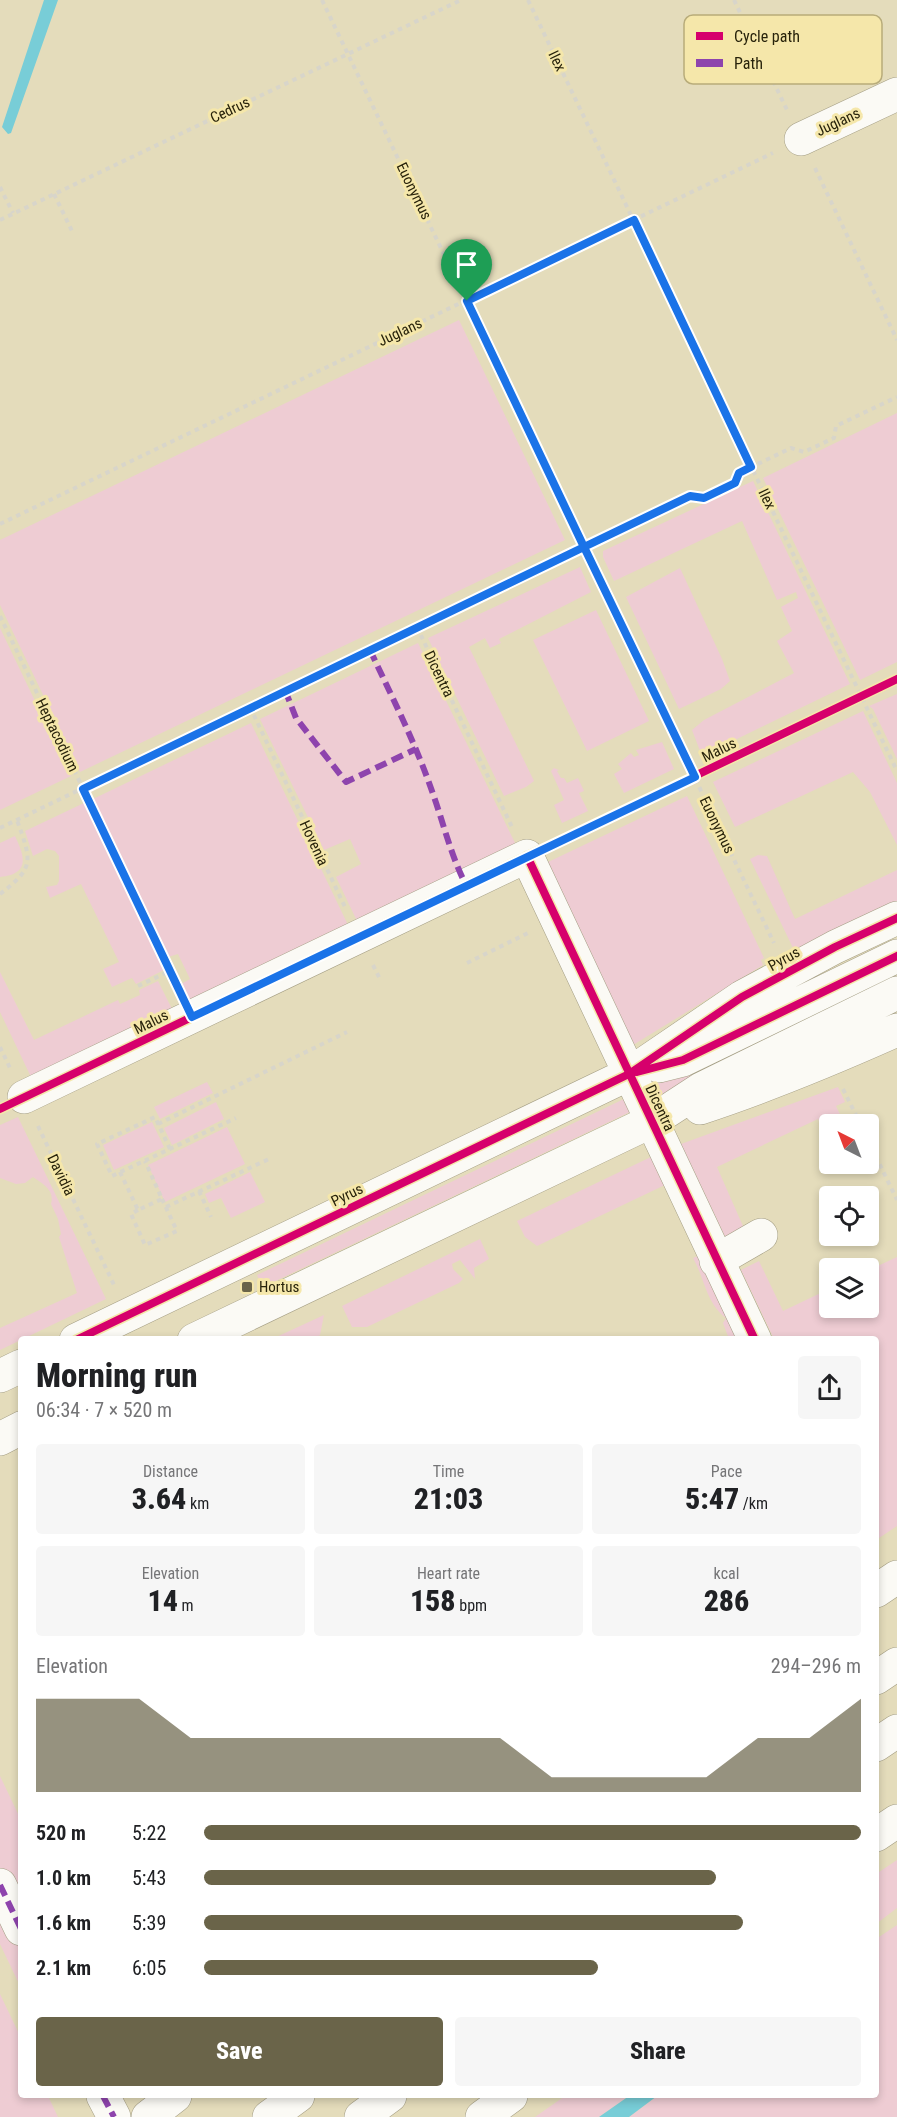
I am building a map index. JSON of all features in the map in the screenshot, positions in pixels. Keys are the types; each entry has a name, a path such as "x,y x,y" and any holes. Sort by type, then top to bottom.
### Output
{"main road":[{"name":"Juglans","path":"801,139 897,94"},
{"name":"Dicentra","path":"526,856 753,1336"},
{"name":"Malus","path":"24,1097 526,856"},
{"name":"Pyrus","path":"84,1336 629,1074 742,997 835,947 897,918"},
{"name":"Pyrus","path":"629,1074 683,1060 897,956"},
{"path":"202,1336 652,1121 701,1089 897,993"},
{"path":"652,1121 751,1092 829,1061 897,1030"},
{"path":"716,1261 761,1235"},
{"path":"0,1376 18,1367"},
{"path":"0,1439 18,1430"},
{"path":"879,1589 897,1578"},
{"path":"879,1676 897,1664"},
{"path":"879,1744 897,1731"},
{"path":"879,1833 897,1821"},
{"path":"0,1885 18,1923"},
{"path":"104,2098 114,2117"},
{"path":"148,2117 172,2098"},
{"path":"269,2117 295,2098"},
{"path":"361,2117 387,2098"},
{"path":"482,2117 508,2098"}],"path":[{"path":"0,187 13,214"},
{"path":"54,194 72,231"},
{"path":"0,828 690,496 704,498 735,483 739,473 791,448 804,452 834,438 836,426 897,397"},
{"path":"851,701 870,691"},
{"path":"0,894 21,879 28,860 17,820"},
{"path":"467,963 556,920"},
{"path":"138,986 171,971"},
{"path":"158,1124 347,1032"},
{"path":"840,1084 855,1114"},
{"path":"170,1149 155,1117 97,1144 112,1176 237,1118"},
{"path":"166,1207 269,1159"},
{"path":"144,1161 166,1207 177,1231 145,1245 132,1214 162,1199"},
{"path":"879,1163 897,1200"},
{"path":"120,1172 138,1210"},
{"path":"199,1191 211,1217"}],"shaded area":[{"path":"459,320 565,540 80,772 0,605 0,540"},
{"path":"897,413 897,662 860,680 763,478"},
{"path":"753,481 850,684 702,756 692,730 704,720 794,673 777,641 792,631 781,607 798,598 796,592 777,600 742,521 614,581 603,557 603,551"},
{"path":"580,567 591,592 499,639 501,643 490,648 485,638 469,647 534,781 504,796 428,638"},
{"path":"680,568 730,681 721,689 679,709 626,597"},
{"path":"596,610 649,721 587,751 533,640"},
{"path":"0,628 71,776 0,810"},
{"path":"418,643 516,845 357,921 336,877 361,864 350,839 324,850 260,719"},
{"path":"897,694 897,759 873,709 869,706"},
{"path":"863,711 897,783 897,845 870,792 853,772 735,827 713,782"},
{"path":"251,723 348,925 190,1001 181,984 190,979 178,954 168,957 93,799"},
{"path":"662,742 674,769 624,793 614,774 622,769 618,764 631,753 634,757 639,755 636,750"},
{"path":"554,768 559,770 557,771 561,778 564,778 567,783 578,778 584,791 579,793 588,811 562,823 554,805 564,800 551,771"},
{"path":"687,796 764,958 761,960 763,965 633,1045 546,863"},
{"path":"84,803 164,970 136,984 132,978 112,987 103,969 119,962 81,884 50,898 46,887 57,885 59,881 59,856 55,851 47,849 33,856 25,831"},
{"path":"15,836 23,857 21,868 10,875 0,877 0,843"},
{"path":"758,855 767,856 795,919 897,870 897,901 794,950 750,859"},
{"path":"0,972 34,1040 118,1000 120,1004 140,995 139,990 158,981 172,1009 31,1077 0,1012"},
{"path":"802,1013 808,1026 659,1098 652,1085"},
{"path":"207,1082 213,1093 160,1119 154,1107"},
{"path":"838,1087 845,1102 836,1106 840,1114 819,1114 819,1121 818,1119 717,1167 746,1233 728,1243 681,1144"},
{"path":"626,1098 632,1111 263,1287 257,1275"},
{"path":"216,1102 224,1119 172,1145 164,1128"},
{"path":"18,1117 106,1299 29,1336 18,1336 18,1341 0,1350 0,1328 77,1293 59,1237 61,1234 58,1219 51,1204 50,1191 33,1177 25,1183 16,1184 0,1178 0,1125"},
{"path":"152,1122 164,1147 114,1170 103,1145"},
{"path":"227,1127 245,1164 165,1202 148,1165"},
{"path":"653,1156 667,1184 537,1246 525,1237 517,1221"},
{"path":"250,1172 265,1202 231,1218 221,1198 209,1203 205,1194"},
{"path":"480,1239 489,1259 474,1268 475,1279 460,1260 452,1264 453,1269 463,1279 459,1283 367,1327 352,1327 342,1306"},
{"path":"700,1255 740,1336 728,1336 723,1323 726,1318 710,1298 693,1258"},
{"path":"897,1257 897,1526 879,1538 879,1336 773,1336 741,1270 759,1261 783,1311 819,1294 819,1318 879,1318 879,1265"},
{"path":"324,1315 318,1336 278,1336"},
{"path":"0,1776 18,1814 18,1888 9,1892 0,1873"},
{"path":"897,1860 897,1908 879,1922 879,1872"},
{"path":"0,1923 18,1938 18,1982 0,1944"},
{"path":"897,1925 897,2117 629,2117 654,2098 879,2098 879,1937"},
{"path":"0,1994 18,2032 18,2098 49,2098 58,2117 0,2117"},
{"path":"562,2098 626,2098 599,2117 535,2117"}],"water":[{"path":"44,0 58,0 11,133 8,134 2,127"},
{"path":"626,2098 654,2098 629,2117 599,2117"}],"marked path":[{"path":"370,650 419,757 466,885"},
{"path":"285,690 296,718 346,782 416,749"},
{"path":"0,1885 18,1923"},
{"path":"104,2098 114,2117"}],"cycle path":[{"path":"0,1109 897,679"},
{"path":"527,856 753,1336"},
{"path":"84,1336 629,1074 742,997 835,947 897,918"},
{"path":"637,1072 683,1060 897,956"}],"place":[{"name":"Hortus","path":"247,1287"}],"route":[{"path":"467,301 584,547 83,789 192,1017 695,777 584,547 690,496 704,498 735,483 739,473 751,467 634,220 467,301"}]}
